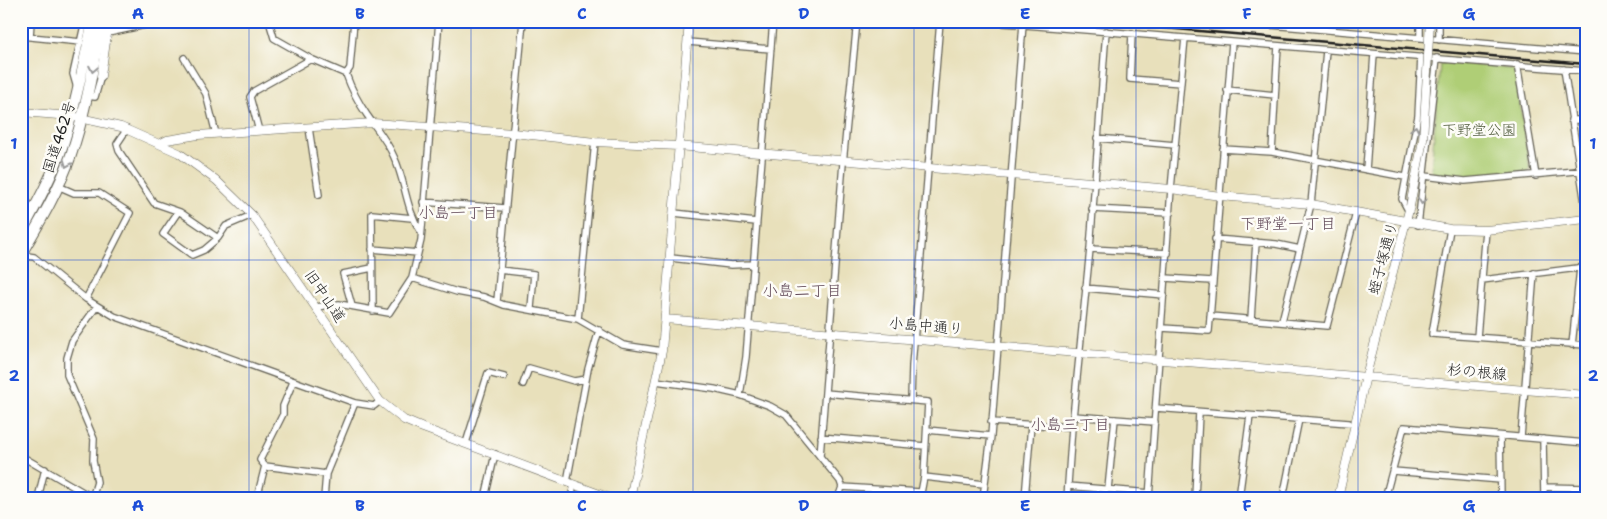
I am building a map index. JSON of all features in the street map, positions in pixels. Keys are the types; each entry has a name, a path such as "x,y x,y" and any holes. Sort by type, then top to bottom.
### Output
{"highway":[{"name":"国道462号","path":"21,233 44,189 59,154 78,90 93,21"},
{"name":"国道462号","path":"21,254 58,186 82,118 102,21"}],"street":[{"path":"30,37 31,21"},
{"path":"78,90 73,74 85,21"},
{"path":"88,96 95,97 101,76 109,21"},
{"path":"108,33 164,21"},
{"path":"269,21 274,38 311,59 346,74 357,99 394,155 404,185 405,199 412,218 421,233"},
{"path":"346,74 350,68 354,21"},
{"path":"316,307 339,304 389,313 412,278 421,233 439,21"},
{"path":"497,300 523,21"},
{"path":"630,498 662,351 689,21"},
{"path":"740,395 749,326 752,264 773,21"},
{"path":"820,456 856,21"},
{"path":"912,399 914,339 940,21"},
{"path":"978,21 1586,71"},
{"path":"1222,21 1586,52"},
{"path":"1420,21 1420,38"},
{"name":"蛭子塚通り","path":"1338,498 1366,376 1410,209 1423,140 1430,21"},
{"path":"1439,21 1439,40"},
{"path":"983,498 991,436 1023,24"},
{"path":"1067,498 1073,416 1090,249 1093,183 1106,31"},
{"path":"1132,33 1130,79 1181,84"},
{"path":"21,36 81,42"},
{"path":"1068,486 1149,495 1168,253 1171,189 1185,38"},
{"path":"688,42 771,49"},
{"path":"1162,328 1209,332 1232,42"},
{"path":"1272,152 1278,46"},
{"path":"1282,321 1311,204 1326,51"},
{"path":"1366,170 1374,54"},
{"path":"1410,209 1402,198 1418,116 1421,57"},
{"path":"184,58 206,94 216,134"},
{"path":"1418,225 1437,58"},
{"path":"259,131 250,97 254,91 311,59"},
{"path":"1517,64 1536,176"},
{"path":"1564,69 1570,120 1586,210"},
{"path":"1227,90 1275,95"},
{"name":"旧中山道","path":"21,112 82,118 127,129 161,143 216,180 252,215 380,400 404,420 610,498"},
{"path":"1570,120 1586,120"},
{"path":"161,143 167,140 216,134 374,123 513,132 595,142 678,146 762,155 843,160 927,169 1171,189 1220,196 1311,204 1356,214 1450,229 1486,230 1586,219"},
{"path":"309,128 319,195"},
{"path":"127,129 117,144 119,152 154,203 178,212 218,238"},
{"path":"1097,138 1175,145"},
{"path":"578,319 595,142"},
{"path":"1223,149 1272,152 1405,177"},
{"path":"1425,176 1465,181 1586,170"},
{"path":"58,186 74,193 99,193 130,213 86,299"},
{"path":"423,202 505,208"},
{"path":"1092,209 1170,213"},
{"path":"178,212 163,234 192,255 204,250 218,238 226,226 252,215"},
{"path":"674,213 756,222"},
{"path":"373,311 372,214 412,218"},
{"path":"1210,316 1327,326 1356,214"},
{"path":"1450,229 1432,334 1586,345"},
{"path":"1477,337 1486,230"},
{"path":"1215,239 1256,242 1300,249"},
{"path":"1251,319 1256,242"},
{"path":"372,249 418,253"},
{"path":"1090,249 1168,253"},
{"path":"21,254 34,257 97,306 136,324 356,404 374,406 380,400"},
{"path":"671,258 731,265 752,264"},
{"path":"1482,280 1583,267 1572,345"},
{"path":"352,306 343,274 372,268"},
{"path":"499,270 534,274 531,308"},
{"path":"1521,437 1534,273"},
{"path":"412,278 497,300 504,305 531,308 578,319 623,345 662,351"},
{"path":"1165,278 1212,281"},
{"path":"1085,288 1164,295"},
{"path":"21,456 93,498 97,482 93,461 94,440 67,375 67,358 72,341 97,306"},
{"path":"1576,307 1586,306"},
{"name":"小島中通り","path":"665,319 1366,376"},
{"path":"571,498 571,483 586,379 599,330"},
{"path":"523,384 529,368 574,381 586,379"},
{"path":"466,443 488,373 504,377"},
{"name":"杉の根線","path":"1366,376 1586,395"},
{"path":"656,381 740,395 770,406 786,415 840,481 842,487 838,498"},
{"path":"293,382 283,414 260,460 265,466 326,474"},
{"path":"825,393 912,399 928,402 924,477 920,495 842,487"},
{"path":"324,498 326,474 356,404"},
{"path":"1156,408 1348,423"},
{"path":"1195,498 1199,412"},
{"path":"1073,416 1155,422"},
{"path":"1239,498 1250,416"},
{"path":"1283,498 1299,418"},
{"path":"1108,489 1115,419"},
{"path":"991,422 1072,427"},
{"path":"1024,498 1031,425"},
{"path":"1385,498 1404,427 1586,443"},
{"path":"927,430 991,436"},
{"path":"1500,436 1501,498"},
{"path":"821,437 925,446"},
{"path":"1542,439 1544,498"},
{"path":"484,498 496,454"},
{"path":"257,498 265,466"},
{"path":"38,498 45,469"},
{"path":"1393,470 1501,480"},
{"path":"924,477 984,484"},
{"path":"1544,487 1586,488"}],"green space":[{"name":"下野堂公園","path":"1446,62 1512,69 1515,72 1530,170 1528,172 1465,179 1433,173 1431,170 1440,64"},
{"path":"1089,491 1138,495 1137,498 1088,498"}],"railway":[{"path":"1082,21 1586,64"}],"district":[{"name":"小島一丁目","path":"458,212"},
{"name":"下野堂一丁目","path":"1288,223"},
{"name":"小島二丁目","path":"802,290"},
{"name":"小島三丁目","path":"1070,424"}]}
